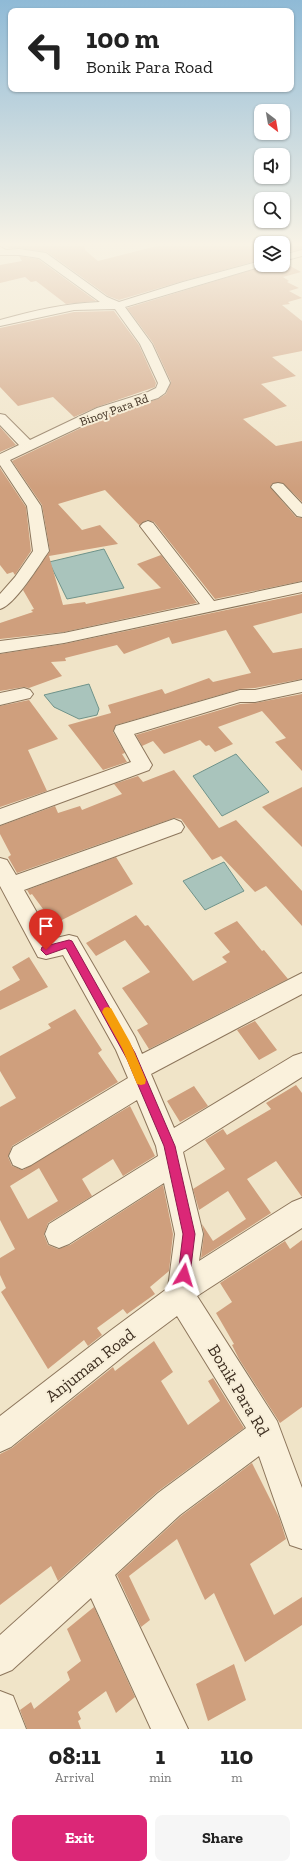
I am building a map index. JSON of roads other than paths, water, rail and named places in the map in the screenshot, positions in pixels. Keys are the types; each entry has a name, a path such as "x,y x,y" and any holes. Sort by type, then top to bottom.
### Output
{"street":[{"name":"Binoy Para Rd","path":"1,459 27,445 102,411 153,396 161,390 164,383 146,344 133,327"},
{"path":"0,418 27,445"},
{"path":"0,604 21,580 41,551 34,506 1,459"},
{"path":"278,487 302,513"},
{"path":"148,526 210,606"},
{"path":"0,647 64,638 302,587"},
{"path":"0,817 142,765 123,731 240,696 255,696 302,686"},
{"path":"0,699 24,694"},
{"path":"174,827 5,876 46,950 69,944 126,1045 171,1154 189,1234 182,1293"},
{"path":"22,1156 139,1076 302,984"},
{"path":"59,1234 171,1154 302,1064"},
{"name":"Anjuman Road","path":"0,1436 182,1293 302,1212"},
{"name":"Bonik Para Rd","path":"182,1293 266,1432 302,1533"},
{"path":"0,1658 169,1504 266,1432"},
{"path":"96,1571 170,1729"},
{"path":"0,1709 8,1729"}],"water":[{"path":"104,549 124,588 67,599 49,562"},
{"path":"89,684 99,709 97,715 79,719 54,707 44,695"},
{"path":"236,754 269,792 222,816 193,776"},
{"path":"224,862 244,891 205,910 183,881"}]}
